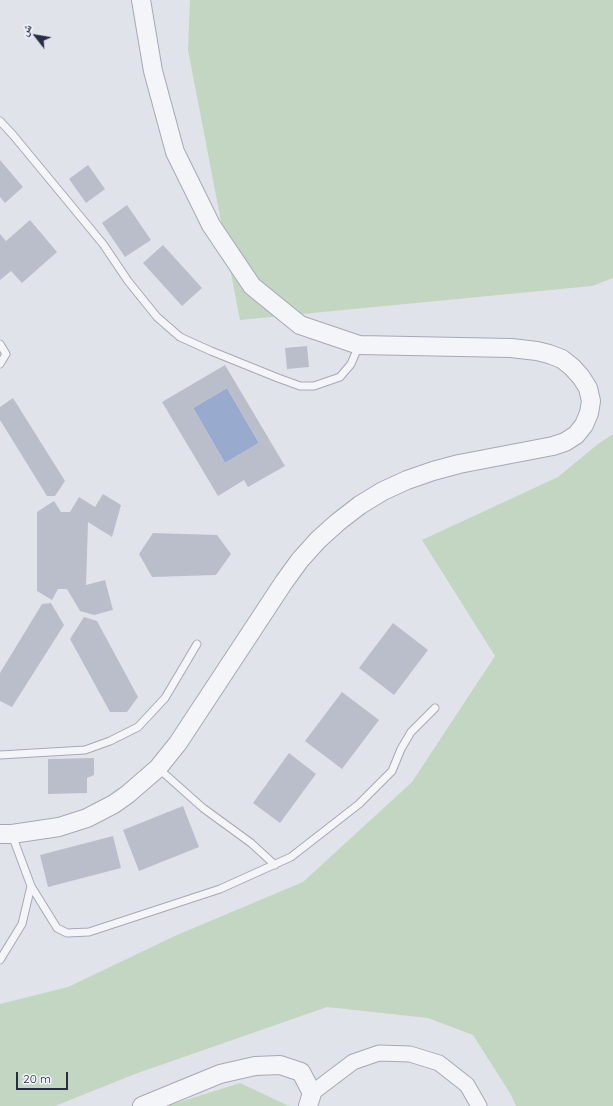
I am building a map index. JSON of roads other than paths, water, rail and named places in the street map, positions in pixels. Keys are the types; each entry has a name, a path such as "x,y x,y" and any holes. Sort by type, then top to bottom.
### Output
{"street":[{"path":"6,834 59,827 80,821 100,812 128,794 158,768 178,743 288,576 318,540 338,522 383,491 407,480 459,464 553,446 565,442 576,435 584,425 589,413 591,401 588,388 581,377 562,359 549,354 511,348 359,345 300,325 252,286 211,225 175,152 152,71 141,0"},
{"path":"142,1106 220,1074 255,1066 280,1065 301,1072 310,1100 353,1062 378,1053 410,1054 439,1063 466,1085 479,1106"}],"lane":[{"path":"0,121 103,244 128,281 157,317 180,337 211,351 300,386 314,386 340,377 351,364 359,345"},
{"path":"0,344 6,354 0,364"},
{"path":"0,755 85,750 110,741 138,727 165,698 197,644"},
{"path":"6,834 31,886 57,928 67,933 89,932 220,890 291,857 329,828 364,798 392,771 401,749 411,732 435,708"},
{"path":"158,768 218,820 251,843 275,865"},
{"path":"0,960 22,924 31,886"}],"water":[{"path":"227,388 259,443 225,463 193,408"}]}
